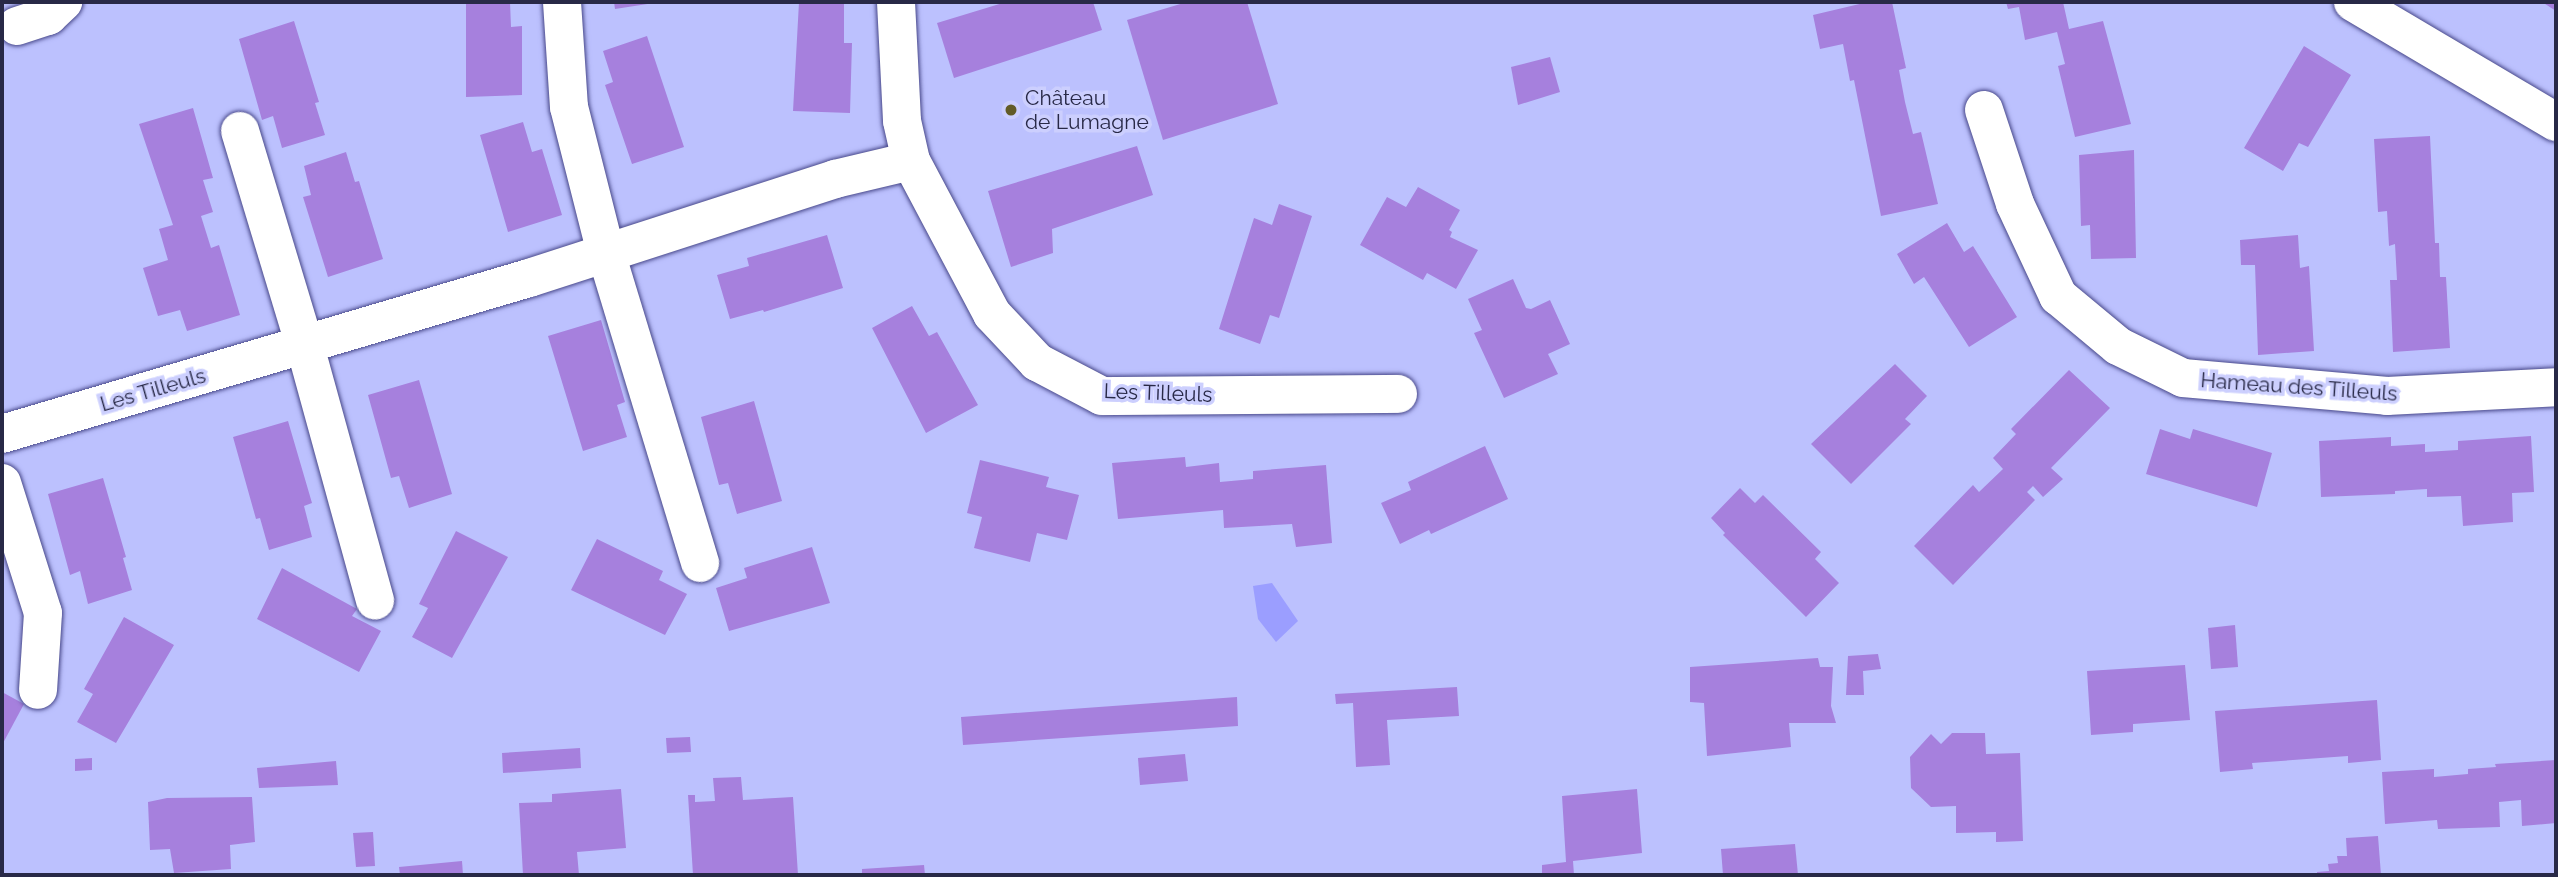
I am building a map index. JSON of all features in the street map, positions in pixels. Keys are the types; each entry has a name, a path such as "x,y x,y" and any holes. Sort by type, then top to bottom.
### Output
{"street":[{"path":"17,26 48,16 63,2"},
{"path":"562,2 569,107 606,253 700,563"},
{"name":"Les Tilleuls","path":"896,2 902,121 911,161 992,314 1037,362 1102,396 1398,394"},
{"path":"2353,2 2555,119"},
{"name":"Hameau des Tilleuls","path":"1984,110 2015,204 2058,296 2118,346 2183,378 2388,396 2556,387"},
{"path":"240,131 305,346 375,601"},
{"name":"Les Tilleuls","path":"2,434 305,346 835,179 911,161"},
{"path":"2,483 43,612 38,690"}],"water":[{"path":"1272,583 1298,621 1276,642 1258,619 1253,586"}],"building":[{"path":"466,2 510,2 511,27 522,26 522,95 466,97"},
{"path":"614,2 654,2 654,3 615,9"},
{"path":"799,2 844,2 844,43 852,43 850,113 793,111"},
{"path":"1006,2 1093,2 1102,30 954,78 937,23"},
{"path":"1187,2 1247,2 1278,104 1163,140 1127,20"},
{"path":"1868,2 1892,2 1906,68 1899,70 1905,102 1913,134 1921,132 1938,204 1881,216 1854,80 1850,81 1843,44 1820,49 1813,15"},
{"path":"2006,2 2063,2 2069,29 2103,21 2131,124 2075,137 2058,66 2065,64 2057,32 2025,40 2019,7 2008,9"},
{"path":"2542,2 2556,2 2556,11"},
{"path":"294,21 319,102 315,103 325,135 282,148 273,116 262,120 239,39"},
{"path":"647,36 684,147 632,164 605,85 613,82 603,51"},
{"path":"2304,46 2351,75 2308,147 2299,143 2283,171 2244,148"},
{"path":"1550,57 1560,92 1518,105 1511,67"},
{"path":"193,108 213,178 203,180 213,212 201,216 211,248 219,245 240,315 187,331 180,310 158,316 143,268 168,260 159,229 173,225 139,124"},
{"path":"523,122 532,152 542,149 562,215 508,232 480,135"},
{"path":"2430,136 2435,243 2439,243 2440,277 2446,277 2450,348 2393,352 2390,280 2397,280 2395,244 2389,246 2387,211 2378,212 2374,139"},
{"path":"1137,146 1153,195 1052,229 1053,253 1011,267 988,191"},
{"path":"2134,150 2136,258 2091,259 2090,225 2081,226 2079,155"},
{"path":"346,152 355,182 359,181 383,259 328,277 303,197 311,195 304,166"},
{"path":"1418,187 1460,210 1449,230 1452,232 1450,237 1478,250 1456,289 1427,273 1423,280 1360,245 1387,197 1406,207"},
{"path":"1279,204 1312,216 1279,318 1270,315 1260,344 1219,329 1254,218 1272,225"},
{"path":"1947,223 1964,252 1973,246 2017,317 1969,347 1924,277 1914,284 1897,254"},
{"path":"827,235 843,288 764,312 763,310 730,319 717,275 749,266 747,258"},
{"path":"2298,235 2300,268 2309,266 2314,351 2258,355 2255,265 2241,265 2240,240"},
{"path":"1513,279 1526,308 1531,309 1550,300 1570,344 1548,354 1558,374 1504,398 1474,333 1482,330 1468,299"},
{"path":"912,306 929,336 937,332 978,405 926,433 872,328"},
{"path":"601,320 625,402 617,405 627,437 583,451 548,336"},
{"path":"1895,364 1927,396 1905,419 1911,424 1851,484 1811,444"},
{"path":"2069,370 2110,408 2051,468 2063,479 2043,497 2033,486 2027,492 2035,500 1953,585 1914,546 1973,485 1979,492 2003,469 1993,458 2016,434 2011,429"},
{"path":"419,380 452,494 409,508 399,476 391,478 368,395"},
{"path":"754,401 782,501 737,514 728,483 719,485 701,417"},
{"path":"288,421 312,503 304,506 312,537 269,550 260,518 256,519 233,437"},
{"path":"2160,429 2190,439 2193,429 2272,453 2257,507 2146,474"},
{"path":"2531,436 2534,492 2512,493 2513,522 2463,526 2461,496 2427,497 2427,489 2395,491 2395,494 2321,497 2319,441 2391,437 2391,446 2425,444 2425,452 2458,450 2458,441"},
{"path":"1485,446 1508,499 1431,534 1429,530 1400,544 1381,503 1411,490 1408,482"},
{"path":"1185,457 1186,467 1219,463 1220,482 1253,479 1253,471 1326,465 1332,543 1296,547 1292,524 1224,528 1223,510 1118,519 1112,463"},
{"path":"980,460 1049,477 1046,487 1079,495 1067,540 1037,533 1030,562 974,548 982,517 967,513"},
{"path":"103,478 126,557 123,558 132,590 88,604 80,571 70,575 48,494"},
{"path":"1740,488 1755,503 1763,495 1821,552 1815,559 1839,583 1806,617 1723,535 1725,533 1711,518"},
{"path":"456,531 508,557 452,658 412,637 428,608 419,604"},
{"path":"597,539 663,571 659,580 687,594 665,635 571,590"},
{"path":"812,547 830,603 729,631 716,588 747,578 744,568"},
{"path":"282,568 357,609 352,616 381,631 359,672 257,619"},
{"path":"124,617 174,645 116,743 77,722 93,694 84,689"},
{"path":"2235,625 2238,667 2211,669 2208,628"},
{"path":"1878,654 1881,669 1863,671 1864,695 1846,695 1848,656"},
{"path":"1818,658 1820,667 1833,667 1831,706 1836,723 1789,723 1791,747 1707,756 1704,703 1690,702 1690,667"},
{"path":"2185,665 2190,720 2133,724 2133,732 2091,735 2087,671"},
{"path":"1457,687 1459,716 1387,720 1390,765 1356,767 1353,703 1336,704 1335,694"},
{"path":"2,692 24,704 2,745"},
{"path":"1237,697 1238,726 963,745 961,717"},
{"path":"2377,700 2381,760 2348,763 2348,756 2252,763 2253,769 2220,772 2215,711"},
{"path":"1952,733 1985,733 1986,754 2020,753 2023,841 1996,842 1996,832 1956,833 1956,806 1931,807 1911,788 1910,757 1931,734 1941,744"},
{"path":"690,737 691,752 667,753 666,738"},
{"path":"580,748 581,768 503,773 502,753"},
{"path":"1185,754 1188,781 1140,785 1138,758"},
{"path":"92,758 92,770 75,771 75,759"},
{"path":"2556,760 2556,823 2522,826 2521,800 2499,802 2500,827 2438,829 2437,820 2385,824 2382,772 2434,769 2434,777 2468,774 2468,769 2496,767 2495,764"},
{"path":"336,761 338,785 259,788 257,768"},
{"path":"741,777 743,800 793,797 798,875 693,875 688,795 695,795 695,802 715,801 713,778"},
{"path":"621,789 626,848 577,852 579,875 523,875 519,803 552,802 552,794"},
{"path":"1637,789 1642,853 1573,861 1574,875 1542,875 1542,865 1566,862 1562,796"},
{"path":"252,797 255,842 230,845 231,869 174,873 170,849 150,850 148,802 167,798"},
{"path":"373,832 375,866 356,867 353,833"},
{"path":"2378,836 2381,875 2317,875 2317,872 2329,871 2328,864 2338,863 2337,856 2347,856 2346,838"},
{"path":"1795,844 1798,875 1723,875 1721,849"},
{"path":"462,861 463,875 400,875 399,867"},
{"path":"924,865 925,875 862,875 862,869"}],"place":[{"name":"Château de Lumagne","path":"1011,110"}]}
